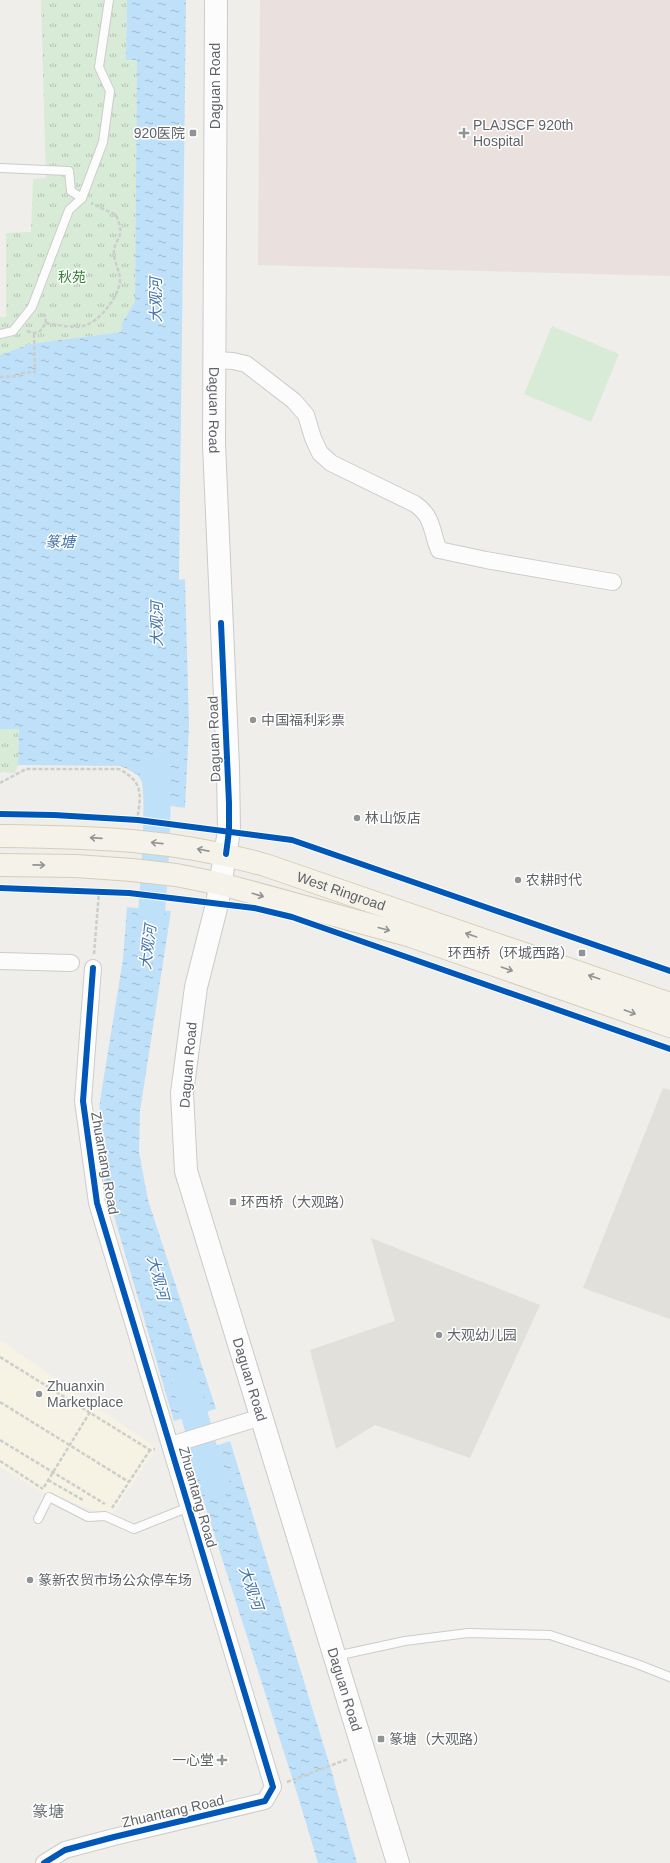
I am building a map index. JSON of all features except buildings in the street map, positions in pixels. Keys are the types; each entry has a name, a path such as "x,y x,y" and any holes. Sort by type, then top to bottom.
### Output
{"main road":[{"name":"Daguan Road","path":"216,0 214,444 229,831 221,884 196,987 182,1093 186,1171 398,1863"},
{"name":"West Ringroad","path":"0,836 77,837 137,827 180,846 226,854 265,865 670,1004"},
{"name":"West Ringroad","path":"0,865 76,866 132,870 176,875 221,884 411,936 670,1026"}],"street":[{"path":"214,360 233,361 246,364 294,401 306,415 320,454 331,463 423,509 429,517 439,550 486,560 613,582"},
{"path":"0,961 71,963"},
{"name":"Zhuantang Road","path":"44,1863 65,1850 265,1801 273,1787 97,1203 83,1101 93,968"},
{"path":"171,1445 261,1417"}],"lane":[{"path":"0,334 13,331 32,306 69,210 82,198 103,142 110,91 99,67 109,0"},
{"path":"0,168 69,171 71,191 82,198"},
{"path":"38,1519 49,1497 88,1517 105,1516 134,1529 189,1507"},
{"path":"335,1656 405,1641 468,1633 550,1635 637,1664 670,1677"}],"path":[{"path":"46,323 83,326 95,320 109,306 118,290 120,279 114,260 114,248 121,236 121,227 116,215 82,198"},
{"path":"18,326 34,333 40,331 46,323 45,316 32,306"},
{"path":"0,377 20,376 20,373 35,372 34,333"},
{"path":"0,783 26,769 119,769 138,783 140,799 137,827"},
{"path":"129,820 137,827"},
{"path":"137,827 145,821"},
{"path":"91,891 106,892"},
{"path":"93,968 98,892"},
{"path":"0,1357 150,1450"},
{"path":"0,1402 129,1482"},
{"path":"0,1461 42,1489 90,1412"},
{"path":"0,1440 112,1509"},
{"path":"108,1514 150,1450 171,1445"},
{"path":"48,1480 88,1503"},
{"path":"293,1781 330,1766"}],"shaded area":[{"name":"PLAJSCF 920th Hospital","path":"260,0 670,0 670,276 258,265"},
{"path":"663,1088 670,1090 670,1319 583,1288"},
{"name":"大观幼儿园","path":"371,1238 540,1305 470,1458 375,1425 336,1449 310,1350 395,1321"},
{"name":"Zhuanxin Marketplace","path":"0,1340 156,1448 110,1517 38,1490 0,1467"}],"green space":[{"name":"秋苑","path":"41,0 127,0 126,59 137,60 135,301 122,323 121,332 30,344 0,355 0,317 6,317 6,233 31,232 33,179 46,178"},
{"path":"552,326 619,354 591,422 524,394"},
{"path":"0,729 19,729 18,765 15,773 0,773"}],"water":[{"path":"127,0 186,0 179,580 185,579 189,726 185,808 144,803 142,782 138,775 121,766 18,765 19,729 0,729 0,355 30,344 121,332 122,323 135,301 137,60 126,60"},
{"path":"127,907 171,911 140,1111 139,1152 148,1200 216,1409 174,1421 104,1182 98,1138 100,1101 123,959"},
{"path":"230,1441 330,1766 357,1863 318,1863 189,1455"}],"pier":[{"path":"142,803 185,808 184,810 144,805"},
{"path":"128,905 171,909 171,911 127,907"}],"waterway":[{"name":"大观河","path":"148,945 156,856 157,768"},
{"name":"大观河","path":"185,1380 204,1450 216,1485"}],"cycle path":[{"path":"221,623 229,803 229,831 226,854"},
{"path":"0,814 54,815 138,820 292,840 670,971"},
{"path":"0,888 129,893 254,908 292,917 670,1049"},
{"path":"44,1863 65,1850 265,1801 273,1787 97,1203 83,1101 93,968"}],"place":[{"name":"920医院","path":"193,133"},
{"name":"PLAJSCF 920th Hospital","path":"464,133"},
{"name":"中国福利彩票","path":"253,720"},
{"name":"林山饭店","path":"357,818"},
{"name":"农耕时代","path":"518,880"},
{"name":"环西桥（环城西路）","path":"582,953"},
{"name":"环西桥（大观路）","path":"233,1202"},
{"name":"大观幼儿园","path":"439,1335"},
{"name":"Zhuanxin Marketplace","path":"39,1394"},
{"name":"篆新农贸市场公众停车场","path":"30,1580"},
{"name":"篆塘（大观路）","path":"381,1739"},
{"name":"一心堂","path":"222,1760"}],"district":[{"name":"篆塘","path":"48,1811"}]}
